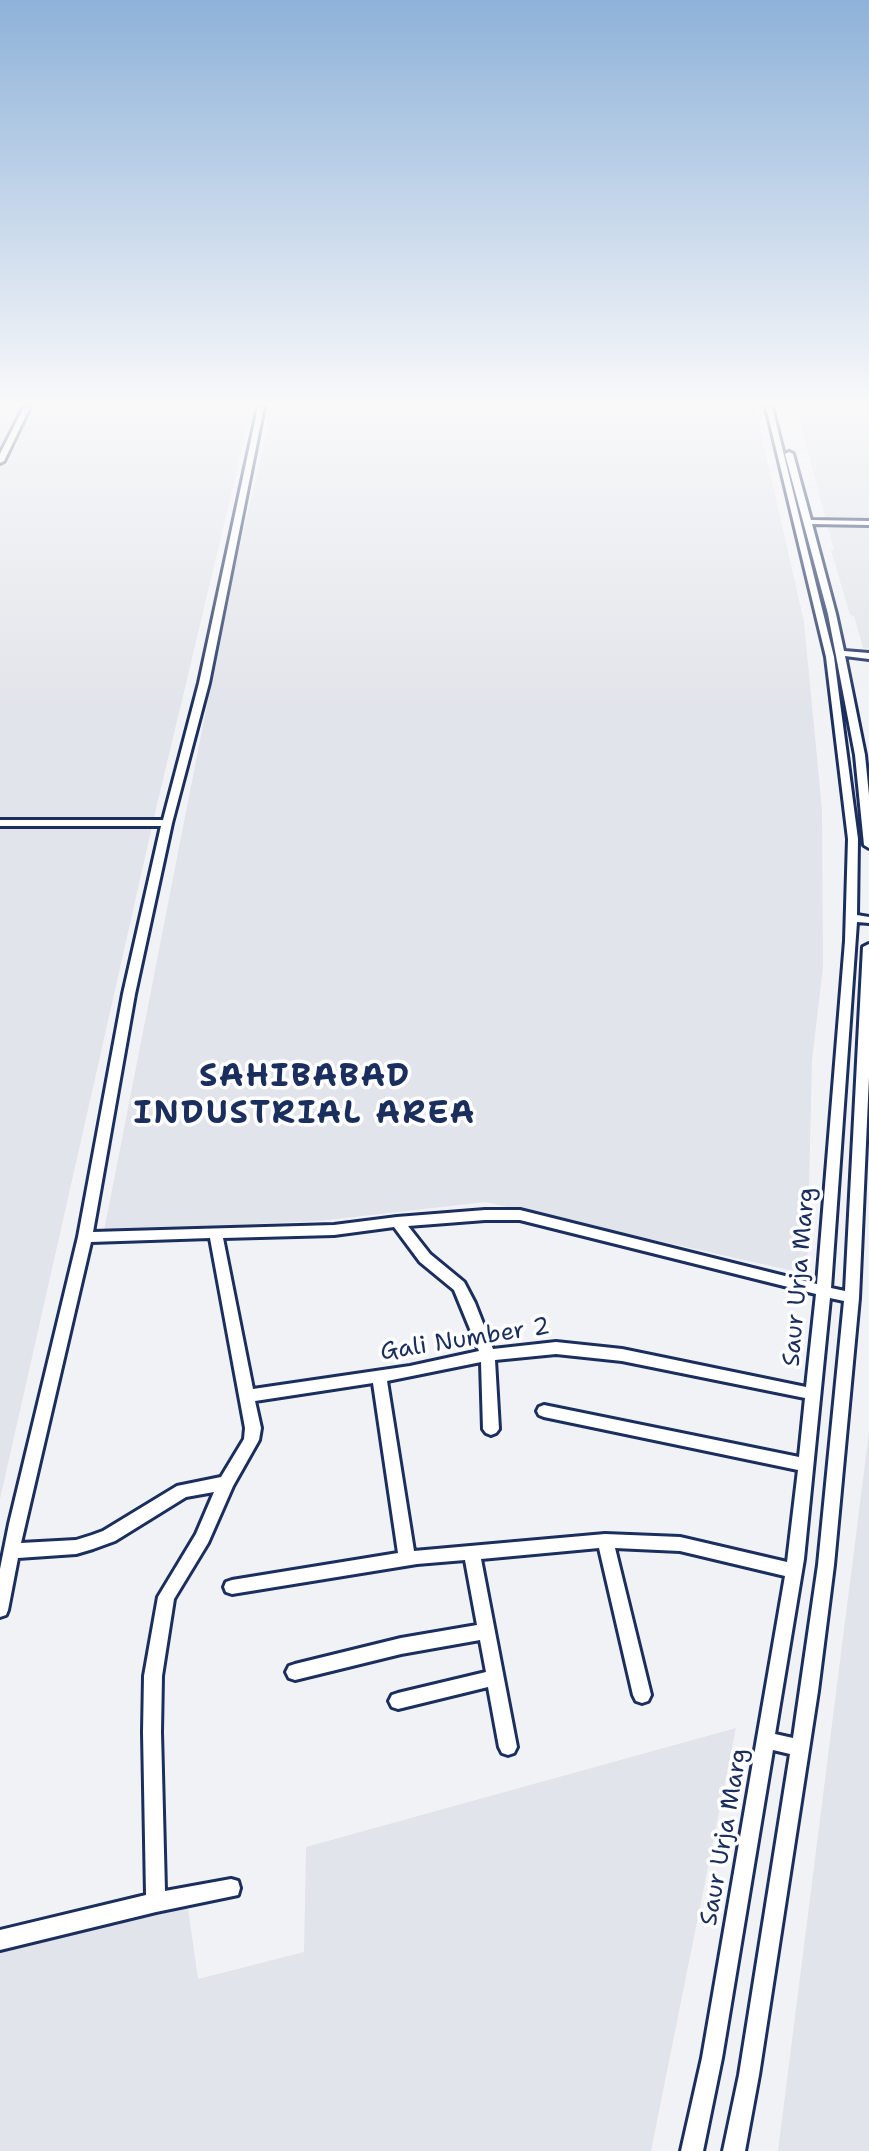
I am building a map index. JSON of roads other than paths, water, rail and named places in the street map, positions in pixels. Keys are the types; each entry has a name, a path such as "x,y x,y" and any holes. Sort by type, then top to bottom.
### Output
{"street":[{"path":"0,1610 85,1237 130,994 167,823 204,683 240,507"},
{"name":"Saur Urja Marg","path":"692,2151 712,2058 794,1571 824,1291 851,918 852,830 830,657 793,507"},
{"path":"803,507 832,614 860,755 869,845"},
{"path":"807,522 869,523"},
{"path":"840,653 869,656"},
{"path":"0,823 167,823"},
{"path":"852,830 869,832"},
{"path":"851,918 869,920"},
{"name":"Saur Urja Marg","path":"734,2151 749,2075 826,1565 852,1298 869,947"},
{"path":"85,1237 334,1230 397,1222 520,1215 852,1298"},
{"path":"397,1222 425,1258 463,1291 488,1356 491,1429"},
{"path":"156,1902 153,1676 166,1597 202,1538 226,1483 251,1440 253,1428 216,1235"},
{"name":"Gali Number 2","path":"246,1396 488,1356 577,1348 814,1394"},
{"path":"379,1376 407,1559"},
{"path":"544,1411 806,1465"},
{"path":"12,1551 76,1547 93,1542 110,1536 183,1491 226,1483"},
{"path":"232,1587 407,1559 605,1541 680,1544 794,1571"},
{"path":"605,1541 642,1695"},
{"path":"472,1552 508,1747"},
{"path":"295,1672 401,1646 486,1631"},
{"path":"398,1701 495,1678"},
{"path":"766,1740 800,1748"},
{"path":"0,1940 156,1902 231,1888"}],"district":[{"name":"SAHIBABAD INDUSTRIAL AREA","path":"305,1096"}]}
